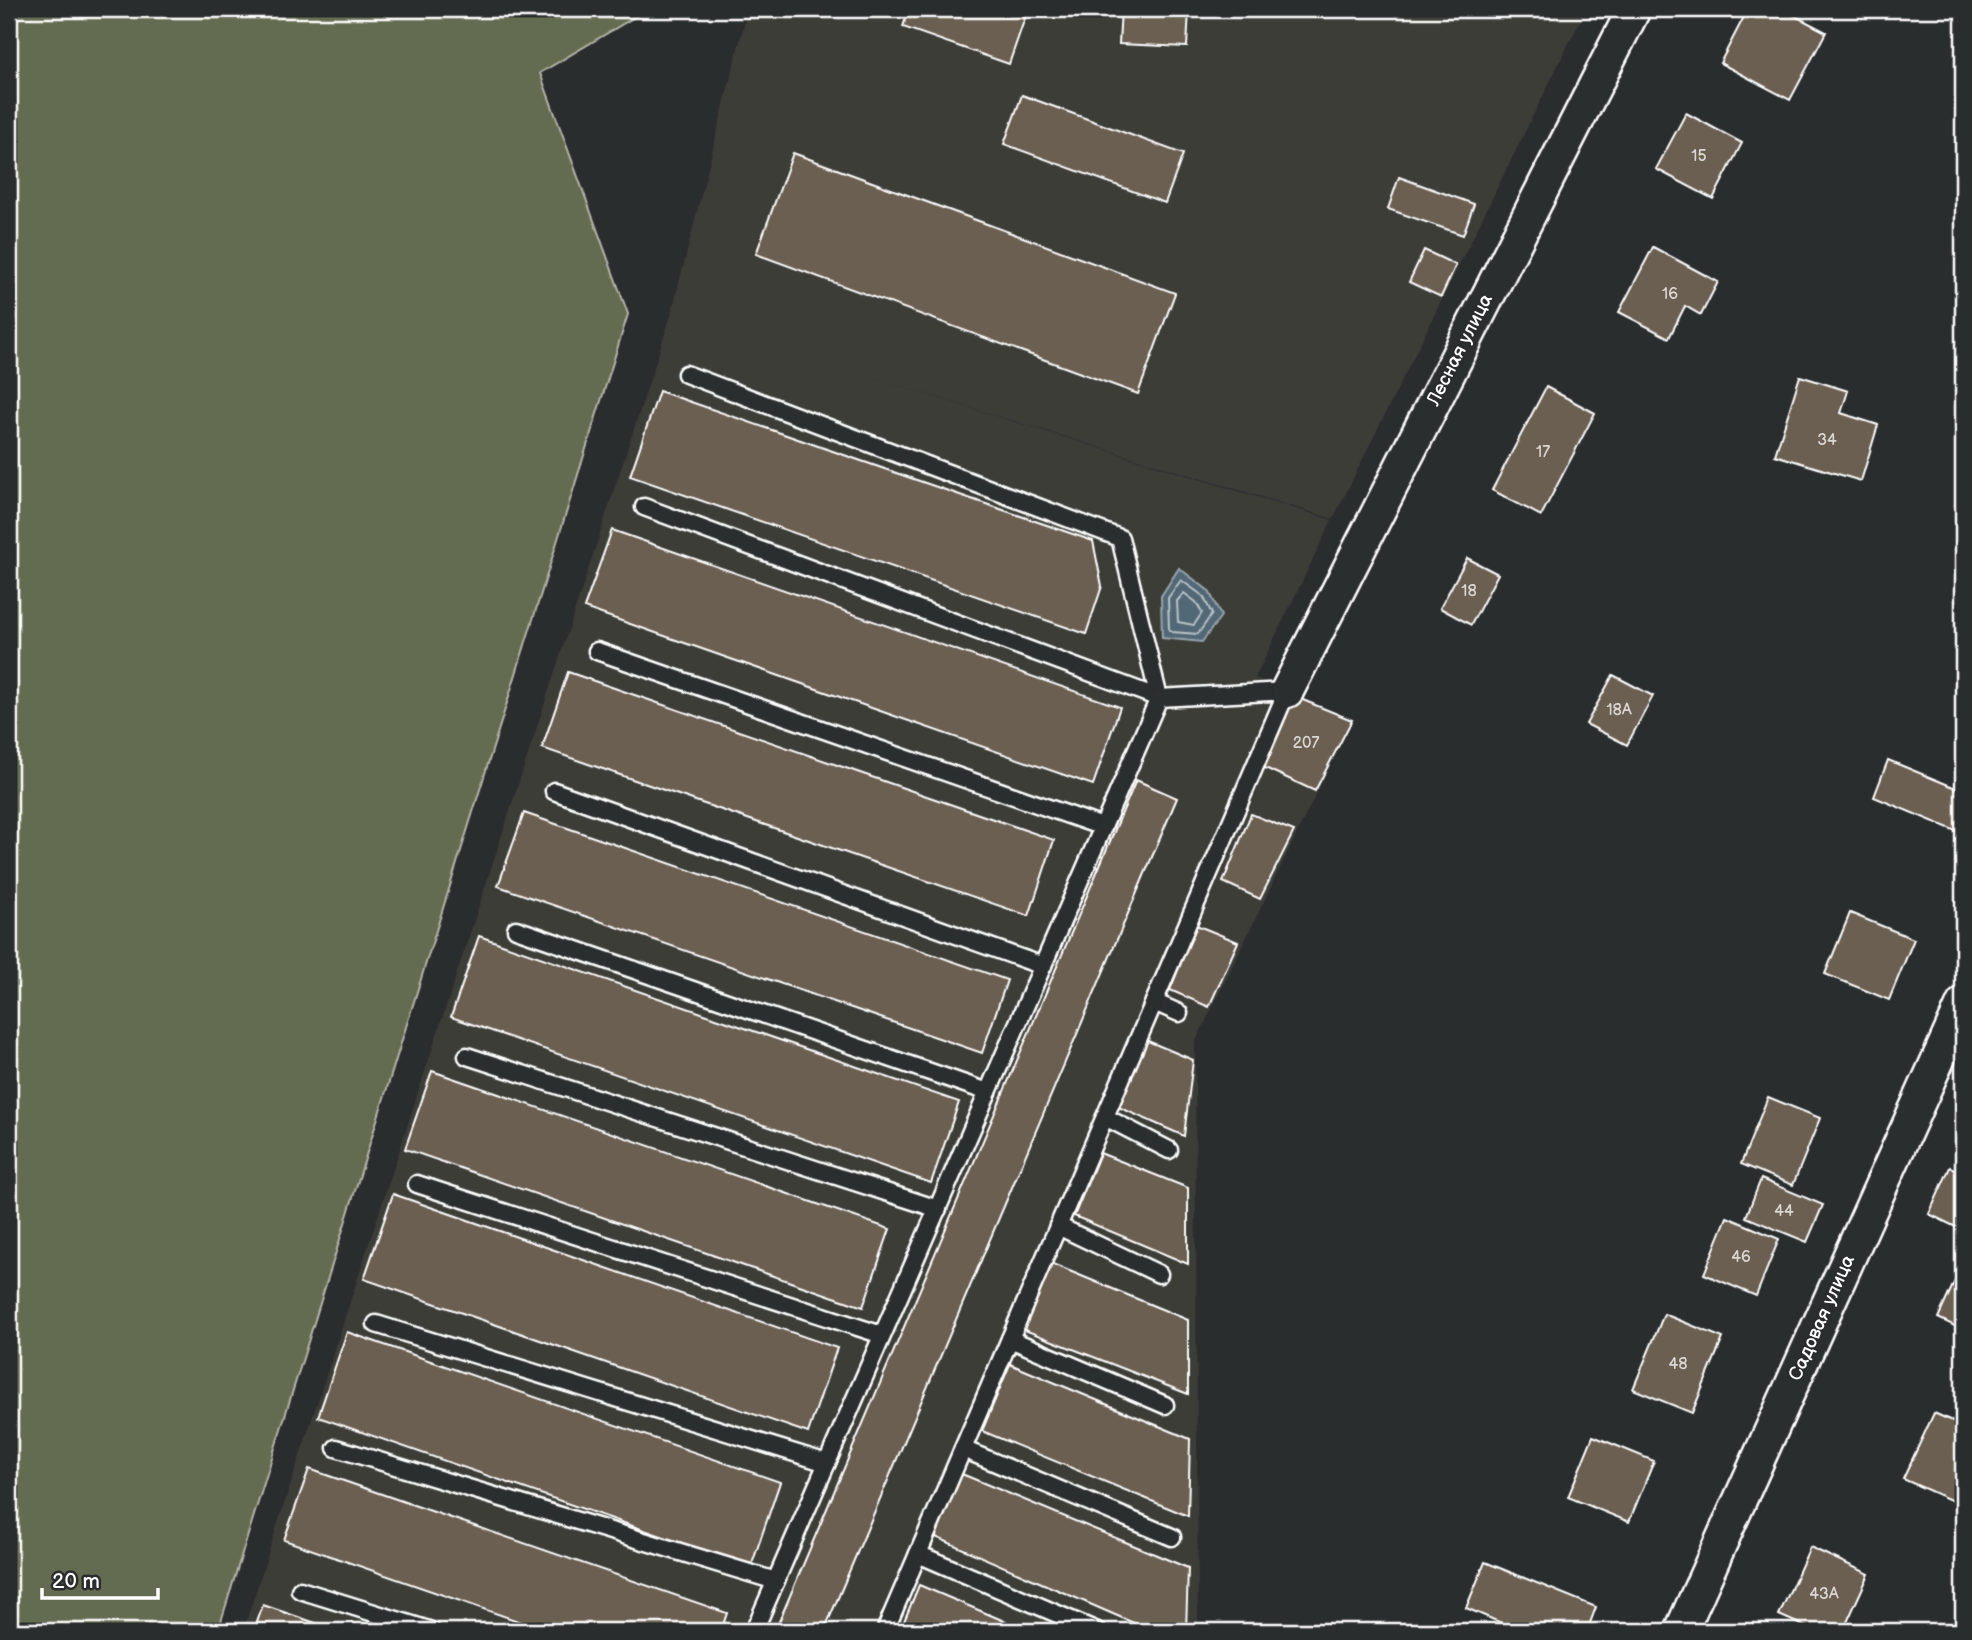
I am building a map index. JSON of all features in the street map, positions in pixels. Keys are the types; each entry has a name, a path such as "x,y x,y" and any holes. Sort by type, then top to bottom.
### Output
{"street":[{"name":"Лесная улица","path":"1287,691 1634,9"},
{"name":"Садовая улица","path":"1681,1631 1963,1004"}],"lane":[{"path":"686,374 1120,538 1159,698 754,1631"},
{"path":"643,507 1159,698 1287,691 885,1631"},
{"path":"597,651 1103,827"},
{"path":"554,791 1043,966"},
{"path":"516,929 988,1092"},
{"path":"1154,1002 1179,1013"},
{"path":"467,1056 938,1209"},
{"path":"1105,1117 1169,1150"},
{"path":"417,1184 882,1335"},
{"path":"1058,1226 1159,1274"},
{"path":"376,1324 827,1463"},
{"path":"1010,1339 1165,1405"},
{"path":"336,1448 776,1581"},
{"path":"963,1449 1172,1537"},
{"path":"918,1554 1097,1631"},
{"path":"300,1590 432,1631"}],"shaded area":[{"path":"748,9 1586,9 1333,519 838,367 1332,520 1255,678 1352,720 1195,1043 1198,1631 243,1631 671,315"}],"green space":[{"path":"9,9 648,9 540,73 628,314 218,1631 9,1631"}],"water":[{"path":"1179,568 1209,591 1221,616 1202,642 1162,638 1161,596"}],"building":[{"path":"909,9 1028,9 1009,64 903,27"},
{"path":"1121,9 1189,9 1187,47 1119,44"},
{"path":"1748,9 1782,9 1826,32 1790,100 1720,63"},
{"path":"1022,95 1183,154 1165,203 1004,144"},
{"path":"1686,113 1742,143 1713,199 1656,169"},
{"path":"793,153 1175,293 1138,394 756,254"},
{"path":"1399,177 1474,204 1463,235 1388,209"},
{"path":"1653,247 1718,282 1701,315 1685,306 1669,338 1619,312"},
{"path":"1424,250 1456,265 1441,297 1409,282"},
{"path":"1800,376 1848,391 1841,413 1878,425 1861,481 1775,455"},
{"path":"1546,387 1595,413 1541,516 1492,490"},
{"path":"659,391 1093,541 1102,586 1086,634 630,476"},
{"path":"612,530 1120,707 1093,785 584,608"},
{"path":"1467,558 1498,574 1471,625 1440,608"},
{"path":"568,672 1054,840 1029,916 542,748"},
{"path":"1613,675 1653,696 1627,745 1586,724"},
{"path":"1293,696 1352,720 1315,791 1263,767"},
{"path":"1888,760 1963,791 1963,834 1874,797"},
{"path":"1136,780 1177,798 824,1631 775,1631"},
{"path":"524,813 1007,980 982,1053 498,886"},
{"path":"1251,814 1294,831 1260,899 1223,882"},
{"path":"1850,913 1914,939 1889,1000 1825,974"},
{"path":"1196,925 1238,942 1209,1007 1170,990"},
{"path":"479,936 959,1102 931,1183 451,1017"},
{"path":"1143,1039 1193,1060 1184,1136 1116,1106"},
{"path":"432,1071 890,1229 863,1307 405,1149"},
{"path":"1768,1097 1820,1118 1793,1185 1741,1164"},
{"path":"1100,1153 1188,1188 1188,1264 1074,1216"},
{"path":"1950,1167 1963,1173 1963,1221 1960,1229 1929,1214"},
{"path":"1761,1179 1823,1205 1807,1242 1746,1217"},
{"path":"393,1194 837,1348 808,1433 364,1279"},
{"path":"1727,1217 1779,1239 1756,1296 1704,1274"},
{"path":"1050,1263 1188,1320 1188,1394 1022,1329"},
{"path":"1963,1263 1963,1330 1938,1318"},
{"path":"1664,1314 1723,1338 1692,1413 1633,1389"},
{"path":"347,1332 780,1482 751,1567 318,1417"},
{"path":"1010,1364 1190,1439 1188,1516 982,1431"},
{"path":"1934,1413 1963,1426 1963,1485 1955,1502 1903,1479"},
{"path":"1593,1436 1654,1461 1629,1522 1568,1497"},
{"path":"309,1469 727,1613 721,1631 547,1631 284,1540"},
{"path":"957,1472 1188,1568 1186,1631 1152,1631 931,1535"},
{"path":"1810,1547 1869,1574 1843,1631 1815,1631 1779,1615"},
{"path":"1485,1562 1596,1607 1587,1631 1520,1631 1466,1608"},
{"path":"919,1585 1028,1631 900,1631"},
{"path":"263,1605 339,1631 254,1631"}]}
